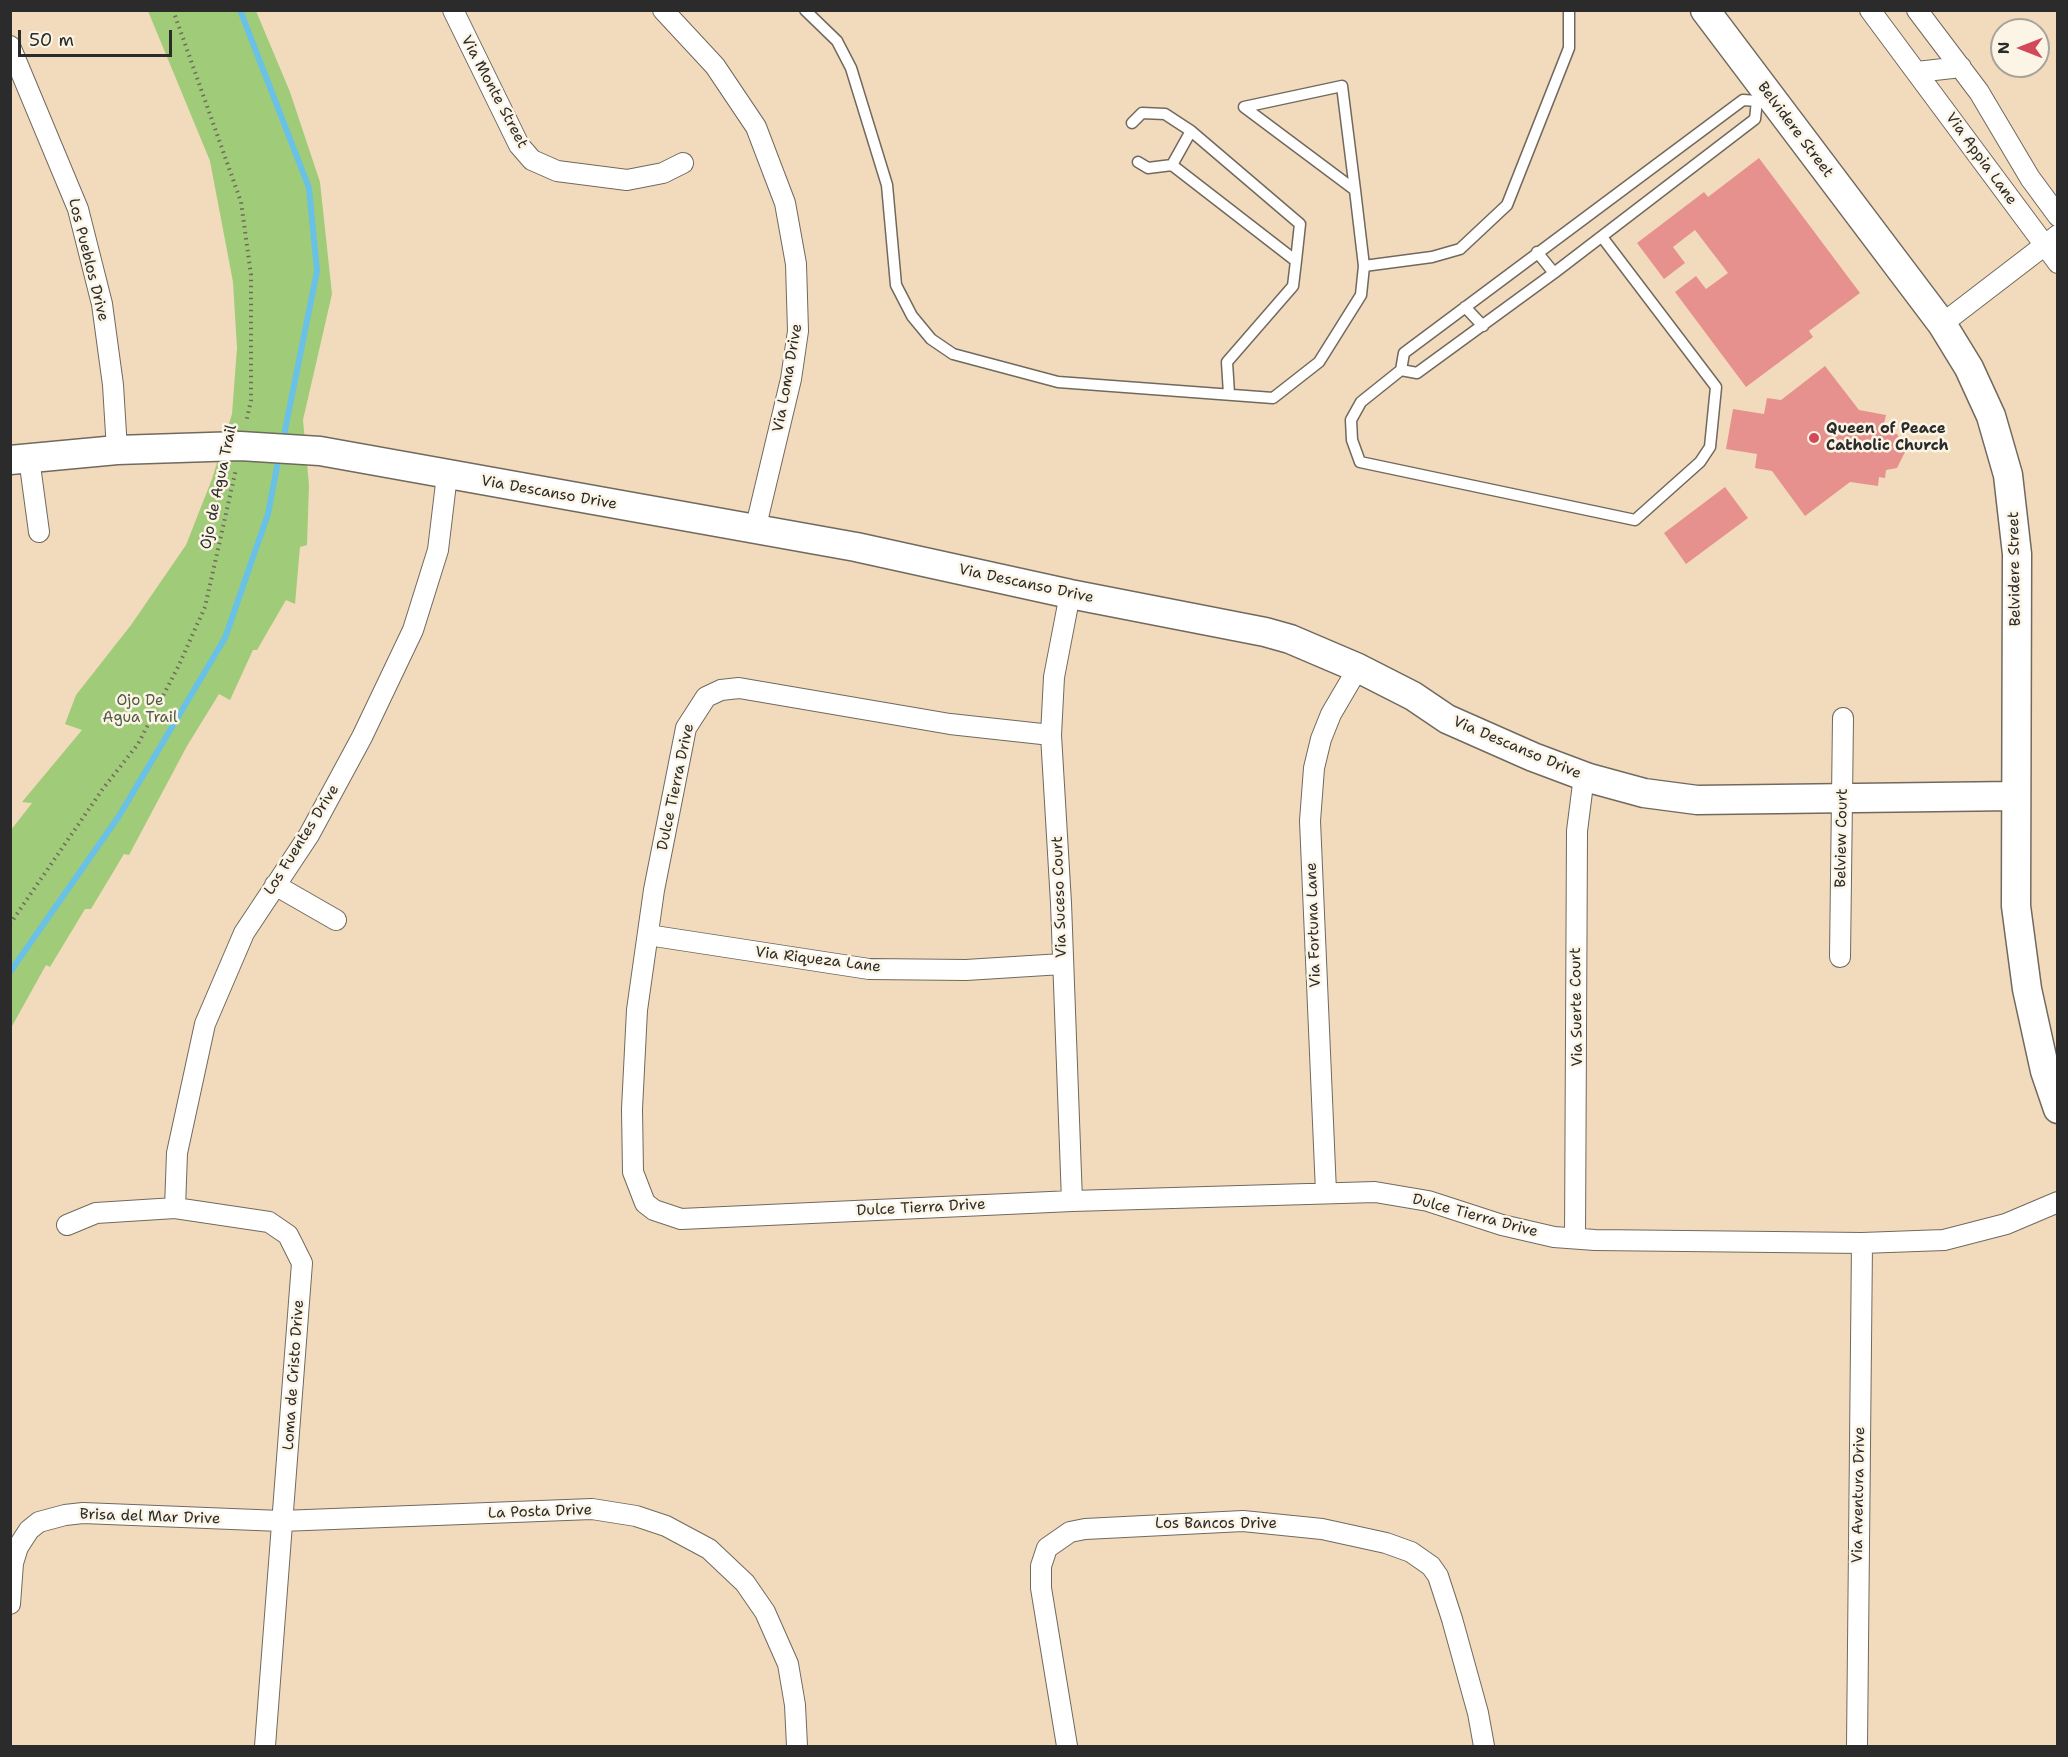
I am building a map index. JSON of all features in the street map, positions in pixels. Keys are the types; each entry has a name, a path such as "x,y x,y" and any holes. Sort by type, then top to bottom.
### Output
{"street":[{"name":"Via Monte Street","path":"453,10 519,145 532,160 557,171 627,180 663,173 682,163"},
{"name":"Via Loma Drive","path":"663,10 715,66 756,127 785,203 794,254 798,331 791,379 755,530"},
{"name":"Belvidere Street","path":"1705,10 1762,97 1942,324 1965,361 1991,416 2008,475 2015,515 2014,875 2019,938 2029,999 2046,1071 2058,1109"},
{"name":"Via Appia Lane","path":"1870,10 2051,240 2058,263"},
{"name":"Via Appia Lane","path":"1917,10 1961,67 2030,178 2058,216"},
{"name":"Los Pueblos Drive","path":"10,46 78,209 102,304 113,385 117,450"},
{"path":"1917,72 1961,67"},
{"path":"1942,324 2051,240"},
{"name":"Via Descanso Drive","path":"20,459 117,450 250,447 320,451 856,547 1290,639 1358,668 1413,696 1463,727 1584,776 1644,793 1697,800 1842,800 2015,796"},
{"path":"20,459 39,532"},
{"name":"Los Fuentes Drive","path":"175,1208 177,1153 206,1024 244,933 309,835 413,630 438,549 447,475"},
{"name":"Via Suceso Court","path":"1070,594 1054,677 1051,735 1072,1201"},
{"name":"Via Fortuna Lane","path":"1326,1192 1310,821 1314,768 1322,739 1331,714 1358,668"},
{"name":"Dulce Tierra Drive","path":"1051,735 950,724 739,688 721,690 706,697 686,728 648,935 637,1010 632,1109 633,1172 642,1197 654,1210 681,1219 1072,1201 1375,1192 1428,1201 1502,1225 1554,1237 1862,1243 1944,1240 2006,1224 2058,1202"},
{"name":"Belview Court","path":"1840,957 1843,718"},
{"name":"Via Suerte Court","path":"1575,1238 1577,831 1584,776"},
{"path":"275,885 336,920"},
{"name":"Via Riqueza Lane","path":"648,935 869,969 966,970 1062,964"},
{"name":"Loma de Cristo Drive","path":"67,1225 96,1212 175,1208 269,1222 288,1235 302,1263 265,1746"},
{"name":"Via Aventura Drive","path":"1857,1746 1862,1243"},
{"name":"La Posta Drive","path":"281,1521 592,1509 636,1516 666,1526 691,1538 723,1561 745,1583 765,1612 788,1664 798,1746"},
{"name":"Brisa del Mar Drive","path":"10,1604 18,1547 29,1530 39,1522 83,1513 281,1521"},
{"name":"Los Bancos Drive","path":"1067,1746 1041,1588 1041,1566 1047,1548 1070,1532 1085,1529 1243,1521 1322,1529 1386,1543 1411,1552 1431,1566 1438,1576 1452,1619 1478,1713 1484,1746"}],"lane":[{"path":"805,10 837,41 851,68 887,185 896,285 912,316 930,339 953,354 1058,382 1273,398 1319,362 1361,296 1364,266 1355,190 1342,86 1244,107 1355,190"},
{"path":"1364,266 1432,257 1460,249 1507,205 1569,48 1569,10"},
{"path":"1401,370 1417,373 1602,237 1755,119 1762,97 1743,100 1404,353 1401,370 1361,402 1351,420 1352,440 1360,462 1635,520 1700,462 1710,447 1716,387 1602,237"},
{"path":"1132,123 1142,113 1165,114 1191,131 1300,224 1293,286 1227,362 1228,394"},
{"path":"1172,165 1191,131"},
{"path":"1138,162 1148,168 1172,165 1296,261"},
{"path":"1537,252 1554,273"},
{"path":"1465,307 1483,326"}],"path":[{"name":"Ojo de Agua Trail","path":"10,924 102,790 138,744 178,667 206,608 250,447 251,275 241,202 173,10"}],"green space":[{"name":"Ojo De Agua Trail","path":"148,11 256,11 290,92 320,182 332,294 303,420 309,485 307,545 300,547 295,604 286,600 257,650 253,650 230,700 219,694 187,746 129,855 124,854 91,909 85,909 50,967 46,965 11,1028 11,830 32,803 22,802 82,730 65,724 76,695 131,625 186,545 212,479 232,414 237,348 233,282 210,161"}],"building":[{"path":"1759,158 1860,293 1809,331 1813,337 1746,387 1675,292 1696,276 1706,289 1728,273 1695,230 1673,247 1685,263 1664,279 1637,243 1704,192 1708,197"},
{"name":"Queen of Peace Catholic Church","path":"1825,366 1859,410 1886,415 1884,424 1889,425 1888,432 1897,434 1906,450 1897,468 1886,470 1885,478 1879,477 1878,486 1850,482 1805,516 1772,471 1755,468 1757,454 1726,449 1733,409 1764,414 1767,398 1781,400"},
{"path":"1725,487 1748,518 1686,564 1664,533"}],"waterway":[{"path":"240,10 309,188 317,271 283,440"},
{"path":"10,972 119,816 225,638 268,514 279,456"}],"place":[{"name":"Queen of Peace Catholic Church","path":"1814,438"}]}
